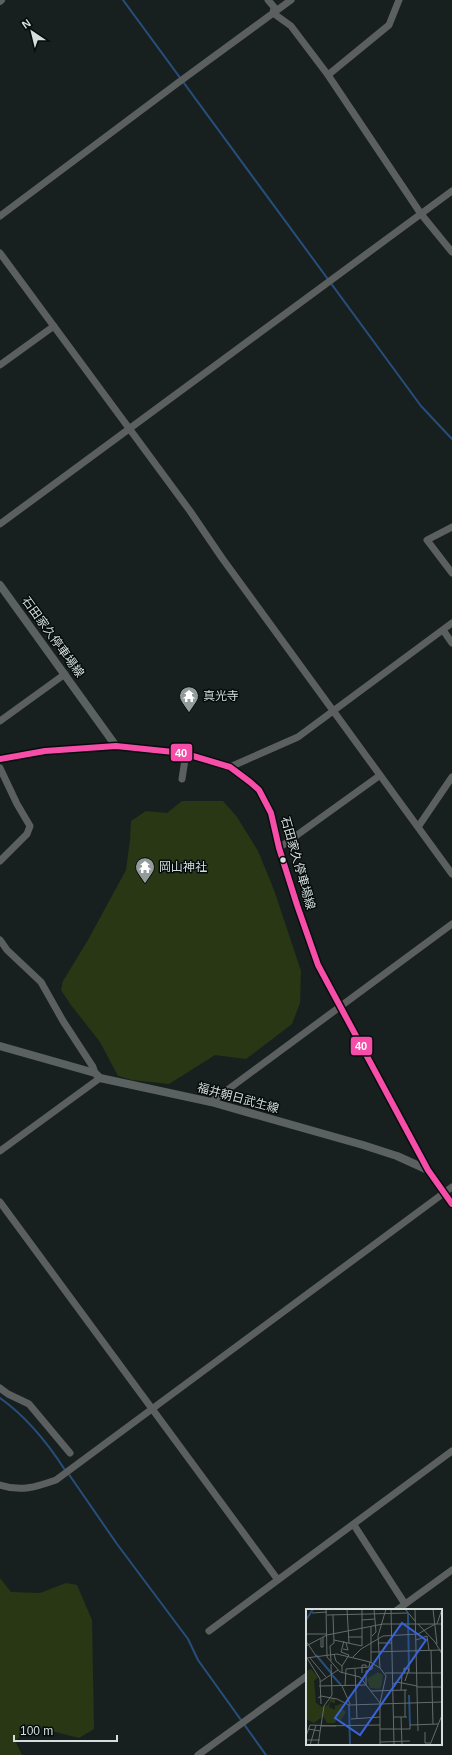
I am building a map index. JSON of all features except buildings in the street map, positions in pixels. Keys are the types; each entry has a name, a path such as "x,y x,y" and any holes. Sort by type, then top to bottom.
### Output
{"main road":[{"name":"石田家久停車場線","path":"0,585 116,746 186,753 230,767 259,790 271,813 279,848 318,965 428,1170"},
{"name":"福井朝日武生線","path":"0,1046 97,1075 211,1102 363,1144 428,1170"},
{"path":"428,1170 452,1204"}],"street":[{"path":"268,0 274,7 273,13"},
{"path":"0,216 182,79 291,0"},
{"path":"328,75 389,25 399,0"},
{"path":"273,13 291,26 328,75 421,214 452,252"},
{"path":"0,524 452,191"},
{"path":"0,252 190,511 222,558 379,776 452,874"},
{"path":"0,366 54,326"},
{"path":"452,527 427,540 452,573"},
{"path":"230,767 298,737 452,623"},
{"path":"443,630 452,643"},
{"path":"0,721 65,674"},
{"path":"0,759 45,751 116,746"},
{"path":"182,779 186,753"},
{"path":"0,768 24,818 30,826 27,834 0,861"},
{"path":"279,848 379,776"},
{"path":"418,827 452,777"},
{"path":"211,1102 452,924"},
{"path":"0,940 7,950 41,982 63,1021 97,1075 0,1151"},
{"path":"0,1485 22,1489 36,1487 56,1480 452,1188"},
{"path":"0,1202 278,1580"},
{"path":"0,1388 8,1394 29,1404 70,1452"},
{"path":"209,1631 452,1451"},
{"path":"354,1525 405,1604"},
{"path":"398,1609 452,1570"},
{"path":"198,1755 306,1677"}],"green space":[{"path":"182,801 223,801 237,817 258,851 274,890 301,971 300,1003 292,1024 246,1059 215,1055 169,1084 132,1080 118,1076 100,1042 61,990 63,981 88,940 126,870 131,821 146,811 167,813"},
{"path":"0,1578 11,1592 40,1593 66,1583 77,1585 92,1620 94,1729 79,1738 32,1726 15,1741 22,1755 0,1755"}],"waterway":[{"path":"123,0 421,406 452,439"},
{"path":"0,1398 28,1422 65,1470"},
{"path":"68,1473 117,1544 188,1639 198,1660 266,1755"}],"transit line":[{"name":"40","path":"0,759 45,751 116,746 183,753 230,767 259,790 271,813 279,848 318,965 428,1170 452,1204"}],"place":[{"name":"真光寺","path":"189,713"},
{"name":"岡山神社","path":"145,884"}]}
